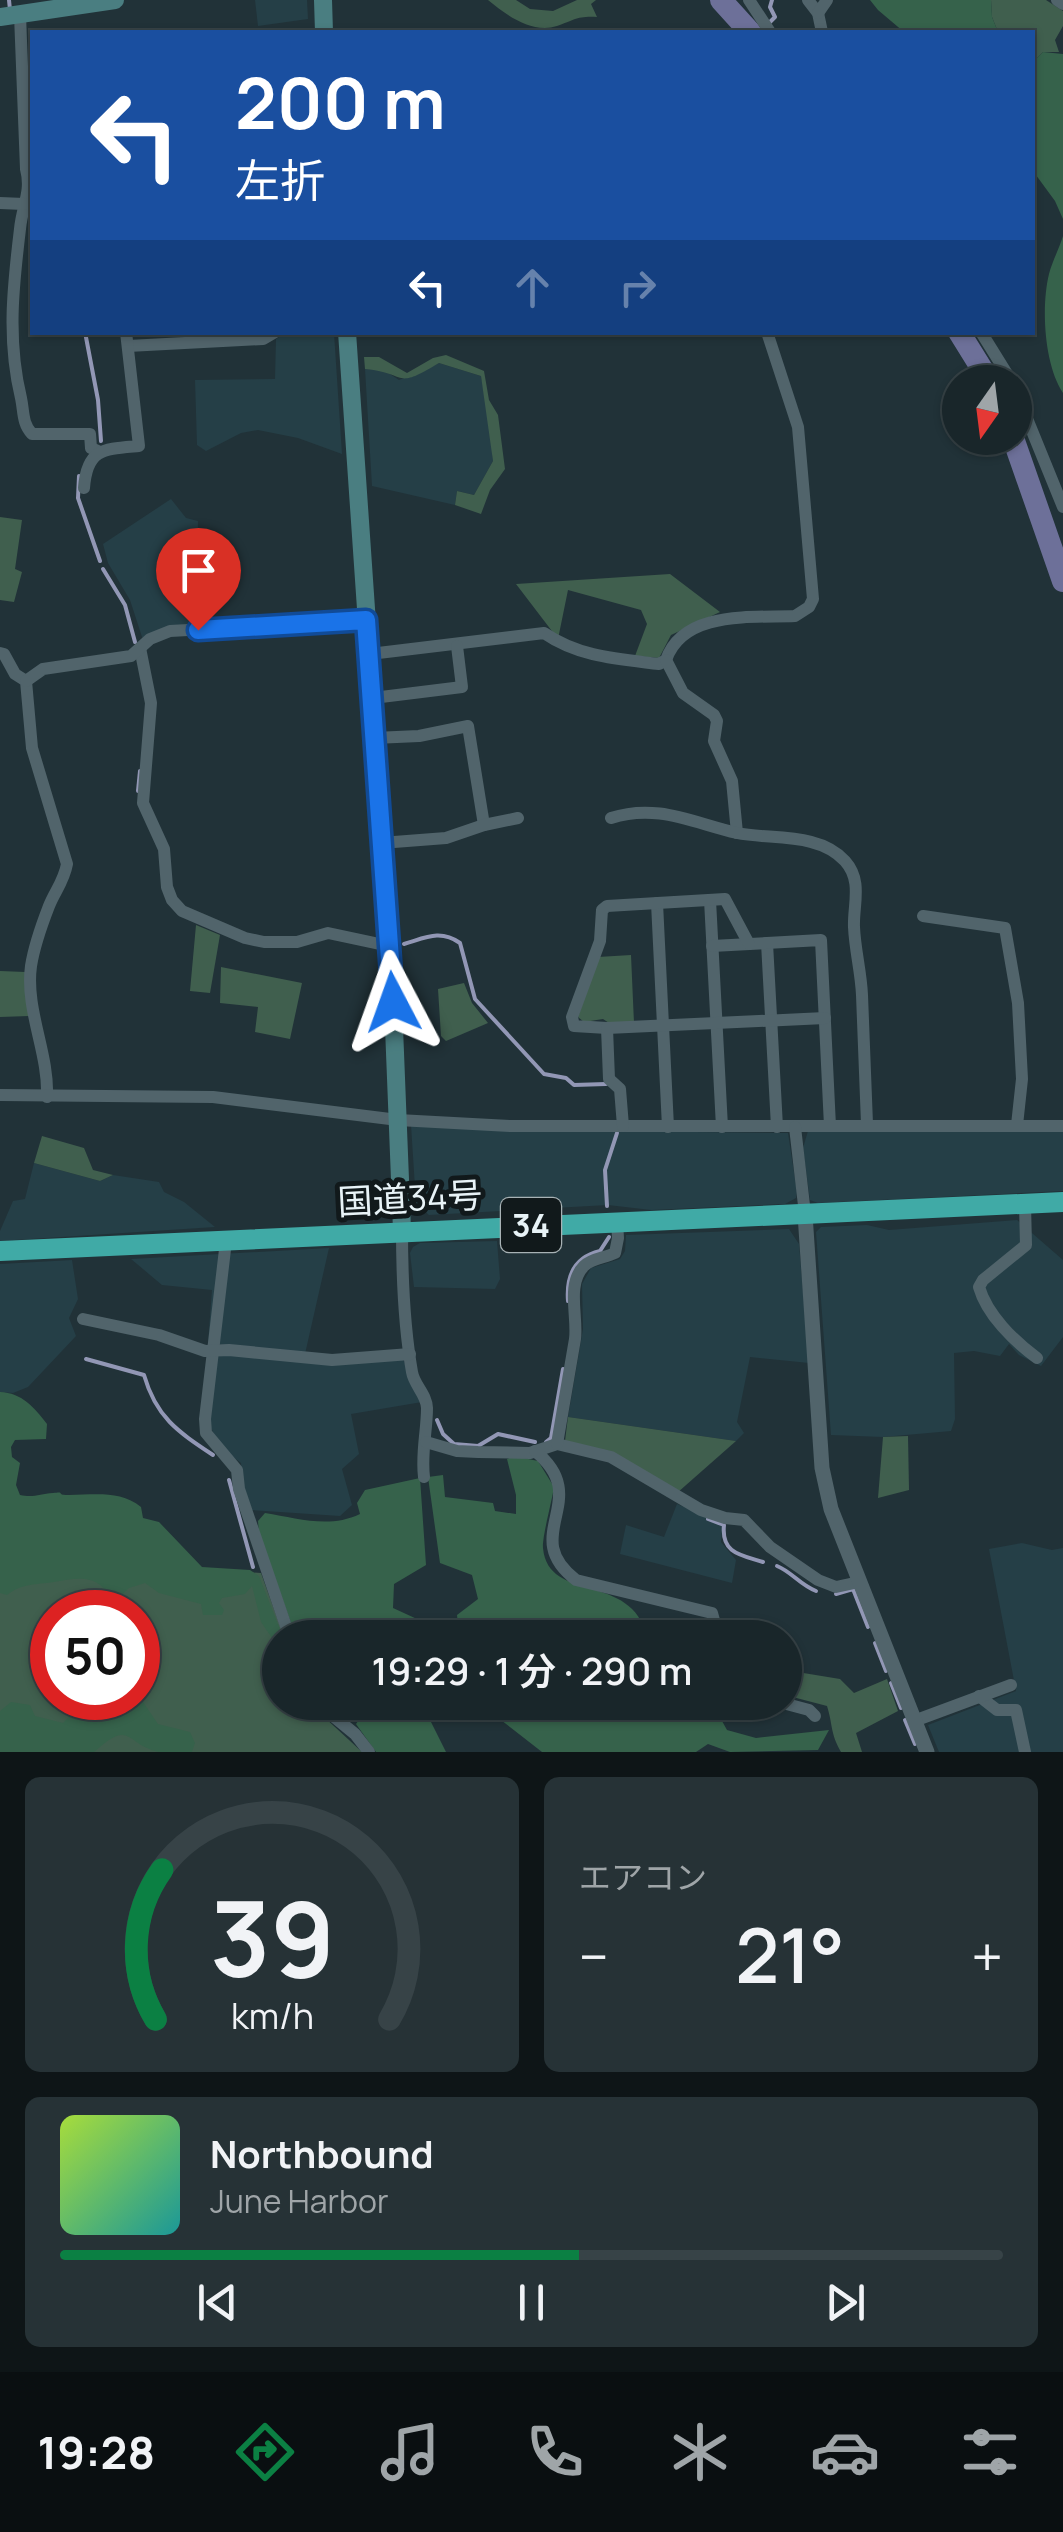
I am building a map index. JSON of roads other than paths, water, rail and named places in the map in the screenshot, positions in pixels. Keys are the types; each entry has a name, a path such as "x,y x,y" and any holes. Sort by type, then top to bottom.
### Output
{"highway":[{"name":"国道34号","path":"0,1251 1063,1202"}],"main road":[{"path":"0,17 115,0"},
{"path":"323,0 324,30"},
{"path":"347,335 374,698 402,1230"}],"street":[{"path":"748,0 769,30"},
{"path":"808,0 822,6"},
{"path":"20,15 29,148 26,169 30,183"},
{"path":"30,189 24,204 10,320 12,364 24,425 32,434 90,434 91,448 100,452 138,446 127,339 269,335"},
{"path":"0,203 24,204"},
{"path":"370,654 544,634 565,648 659,664 666,660 678,637 726,617 794,616 809,607 812,598 798,428 768,335"},
{"path":"983,335 1001,365"},
{"path":"1032,430 1063,507"},
{"path":"84,488 87,466 100,452"},
{"path":"26,681 43,670 120,660 159,633 170,631 366,620"},
{"path":"374,698 462,688 457,646"},
{"path":"140,648 152,703 143,803 164,848 172,900 182,911 245,938 297,942 328,933 388,946"},
{"path":"0,653 15,674 26,681"},
{"path":"666,660 684,693 714,714 717,721 714,741 732,781 736,832"},
{"path":"26,681 32,748 68,864 64,880 50,902 31,967 36,1021 48,1077 47,1097"},
{"path":"374,738 419,736 468,726 484,825"},
{"path":"610,818 622,814 670,814 736,832 812,842 846,862 858,902 854,922 862,992 867,1124"},
{"path":"382,843 446,838 518,818"},
{"path":"749,944 725,899 607,906 602,910 600,941 572,1017 574,1026 607,1028 825,1018"},
{"path":"710,900 722,1127"},
{"path":"657,903 668,1126"},
{"path":"923,916 1005,928 1018,1004 1022,1078 1017,1125"},
{"path":"712,946 821,940 830,1126"},
{"path":"767,943 776,1127"},
{"path":"607,1028 609,1079 620,1089 623,1126"},
{"path":"0,1094 213,1097 398,1120 510,1126 1063,1126"},
{"path":"795,1127 805,1214 822,1468 831,1509 927,1752"},
{"path":"1025,1204 1026,1245 979,1287 982,1298 1017,1344 1036,1358"},
{"path":"557,1444 577,1324 574,1307 580,1269 615,1253 617,1222"},
{"path":"402,1230 412,1376 426,1401 424,1477"},
{"path":"226,1240 204,1419 206,1433 236,1470 239,1490 284,1620"},
{"path":"83,1319 212,1351 332,1360 410,1354"},
{"path":"426,1442 457,1452 536,1451 557,1444 611,1457 702,1510 744,1520 770,1547 818,1580 836,1587 859,1582"},
{"path":"536,1451 552,1464 560,1485 552,1545 554,1559 564,1570 576,1580 712,1613 714,1620"},
{"path":"914,1721 1011,1685"},
{"path":"979,1696 997,1710 1016,1710 1024,1752"},
{"path":"802,1708 815,1716"},
{"path":"338,1720 369,1752"}],"waterway":[{"path":"9,0 10,10"},
{"path":"721,0 748,30"},
{"path":"770,22 775,17 770,7 772,0"},
{"path":"86,335 101,441"},
{"path":"961,335 979,365"},
{"path":"1019,455 1063,581"},
{"path":"79,476 78,498 100,561"},
{"path":"103,569 125,605 135,642"},
{"path":"138,791 140,771"},
{"path":"404,944 439,936 460,943 475,999 544,1074 566,1078 574,1085 606,1084"},
{"path":"607,1206 605,1170 617,1133"},
{"path":"568,1301 574,1268 600,1251 609,1237"},
{"path":"86,1359 144,1375 155,1402 170,1422 213,1455"},
{"path":"546,1442 551,1438 563,1369"},
{"path":"437,1420 443,1434 454,1444 478,1446 498,1434 535,1442"},
{"path":"229,1480 253,1567"},
{"path":"708,1519 724,1525 726,1542 734,1551 763,1562"},
{"path":"777,1566 816,1591"},
{"path":"836,1594 853,1589 868,1627"},
{"path":"875,1643 886,1671"},
{"path":"891,1683 901,1708"},
{"path":"905,1720 915,1744"}]}
